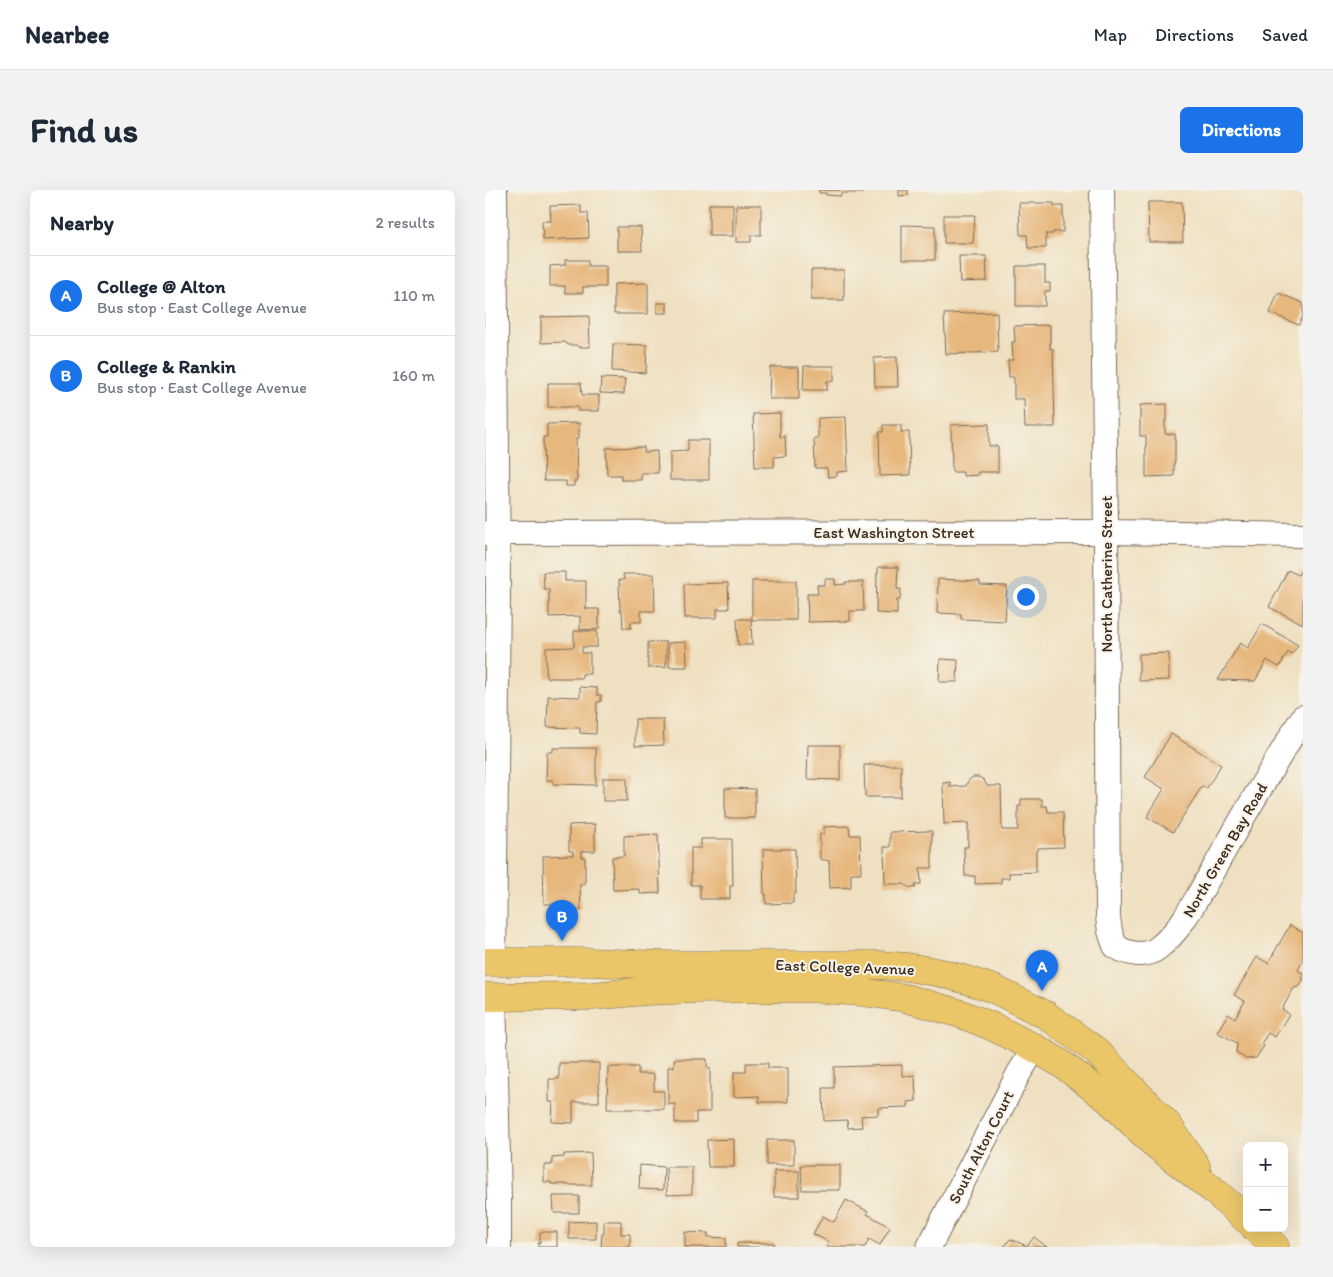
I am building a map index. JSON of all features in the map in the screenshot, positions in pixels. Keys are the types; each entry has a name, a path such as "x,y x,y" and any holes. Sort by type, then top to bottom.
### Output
{"main road":[{"name":"East College Avenue","path":"490,962 589,962 663,965 879,965 907,967 942,973 970,981 994,989 1046,1015 1095,1050 1167,1124 1211,1188"},
{"name":"East College Avenue","path":"489,997 592,996 697,989 809,988 862,992 905,998 961,1014 991,1026 1035,1048 1061,1064 1109,1100 1151,1142 1211,1188 1243,1216"},
{"path":"1259,1232 1275,1247"}],"street":[{"path":"490,962 498,588 491,532 495,190"},
{"name":"North Catherine Street","path":"1102,190 1107,532 1108,917 1112,941 1115,946 1125,951"},
{"name":"East Washington Street","path":"491,532 1107,532 1303,535"},
{"name":"North Green Bay Road","path":"1125,951 1148,953 1157,949 1175,933 1303,717"},
{"path":"489,997 499,1199 499,1247"},
{"name":"South Alton Court","path":"929,1247 1019,1073 1035,1048"}],"building":[{"path":"819,190 863,190 863,193 841,193 841,196 826,195 826,193 819,193"},
{"path":"899,190 908,190 908,195 899,196"},
{"path":"1148,202 1182,202 1183,242 1149,242"},
{"path":"1019,203 1054,203 1054,206 1063,206 1063,232 1046,234 1046,248 1028,248 1027,235 1020,235"},
{"path":"709,204 733,204 733,236 709,236"},
{"path":"581,205 581,213 588,213 589,238 543,240 542,221 551,221 550,206"},
{"path":"736,205 761,205 761,235 751,235 751,242 736,242"},
{"path":"944,215 975,215 973,243 944,243"},
{"path":"902,225 935,226 935,260 902,260"},
{"path":"617,227 641,227 642,251 617,251"},
{"path":"959,256 986,256 987,281 960,282"},
{"path":"565,260 588,260 588,266 606,266 606,287 583,287 583,293 565,293 565,286 550,286 550,266 565,265"},
{"path":"1016,266 1045,266 1045,283 1050,283 1050,291 1045,291 1045,306 1016,306"},
{"path":"811,270 844,270 844,300 811,300"},
{"path":"648,283 648,314 614,314 614,284"},
{"path":"1278,293 1303,303 1303,315 1299,325 1270,313"},
{"path":"657,303 667,303 667,313 657,313"},
{"path":"997,312 998,352 946,354 944,314"},
{"path":"589,316 590,347 568,345 565,342 541,343 541,317"},
{"path":"1050,325 1050,349 1053,349 1055,427 1025,427 1024,399 1014,399 1014,377 1009,377 1008,360 1013,360 1012,342 1015,342 1014,326"},
{"path":"613,344 647,345 646,373 612,371"},
{"path":"897,357 898,387 875,387 874,358"},
{"path":"804,366 834,366 834,381 827,381 827,390 803,390"},
{"path":"770,367 799,367 799,399 769,399"},
{"path":"601,378 625,379 624,394 600,393"},
{"path":"548,383 581,383 582,395 599,395 599,411 578,411 578,407 548,407"},
{"path":"1167,404 1165,434 1175,434 1174,476 1146,477 1146,436 1140,436 1140,405"},
{"path":"780,413 780,437 785,436 786,456 774,457 774,467 755,467 753,414"},
{"path":"846,417 848,471 837,472 837,476 828,477 827,468 815,468 814,438 818,438 818,418"},
{"path":"579,423 579,438 576,438 577,481 574,481 574,486 566,486 566,481 544,481 543,437 547,437 547,424"},
{"path":"989,424 989,446 998,446 998,472 978,472 978,475 963,476 963,472 952,472 951,425"},
{"path":"883,425 901,425 901,432 909,432 910,475 880,476 879,432 883,432"},
{"path":"688,440 709,440 709,480 670,480 670,452 688,451"},
{"path":"644,447 644,452 657,451 658,473 641,473 641,480 621,480 621,475 607,475 606,448"},
{"path":"878,567 898,567 897,589 901,589 900,600 897,600 897,614 876,613"},
{"path":"1288,570 1298,575 1301,570 1303,571 1303,624 1269,607"},
{"path":"543,572 565,572 565,581 586,581 586,609 599,609 599,629 580,630 580,616 549,617 549,589 544,589"},
{"path":"623,574 654,574 655,611 641,611 641,622 631,622 631,628 623,628 622,611 620,611 619,580 624,580"},
{"path":"825,579 835,579 835,585 846,584 845,582 863,582 864,611 850,611 850,621 808,622 807,594 818,594 817,585 825,585"},
{"path":"938,579 980,581 980,585 1007,586 1005,621 961,619 961,614 937,613"},
{"path":"752,581 796,581 796,620 752,620"},
{"path":"728,583 729,609 717,609 717,618 685,618 684,584"},
{"path":"737,619 751,619 752,645 738,645"},
{"path":"1262,624 1298,645 1292,654 1288,652 1279,667 1267,660 1255,681 1218,680 1240,643 1248,648"},
{"path":"574,631 597,631 597,647 582,647 582,653 590,653 590,674 582,674 582,678 546,678 546,648 574,647"},
{"path":"648,642 666,642 666,667 648,668"},
{"path":"686,642 687,667 669,667 668,643"},
{"path":"1169,653 1169,680 1139,681 1139,654"},
{"path":"940,659 958,660 957,682 939,682"},
{"path":"580,687 597,688 597,695 601,695 601,702 597,702 596,734 580,733 580,728 547,727 548,696 580,697"},
{"path":"635,719 663,719 664,745 635,746"},
{"path":"1171,734 1221,765 1207,788 1202,786 1173,832 1147,817 1164,789 1145,777"},
{"path":"808,745 840,745 840,780 807,779"},
{"path":"553,748 596,748 596,785 553,784 553,780 546,780 547,752 553,752"},
{"path":"864,765 901,765 901,797 865,797"},
{"path":"973,777 979,777 984,780 987,786 1001,786 1002,830 1018,830 1018,806 1021,806 1021,799 1042,799 1042,806 1047,806 1048,812 1063,812 1064,847 1038,848 1038,851 1036,851 1036,872 1009,873 1009,878 1001,878 1001,883 975,884 975,876 965,876 964,847 968,847 968,823 944,824 943,783 950,782 950,787 966,786"},
{"path":"603,778 627,778 627,801 603,801"},
{"path":"725,788 755,789 755,818 725,818"},
{"path":"595,824 595,851 582,851 582,857 585,857 585,884 580,884 581,910 559,911 559,904 544,904 543,856 573,855 573,851 569,851 569,825"},
{"path":"849,826 850,835 860,835 861,873 851,873 851,887 830,888 829,861 820,859 820,834 824,834 824,827"},
{"path":"932,831 932,868 920,868 921,884 916,884 915,888 904,884 885,884 884,847 890,847 890,832"},
{"path":"658,834 660,893 640,894 640,889 613,890 612,857 624,856 624,836"},
{"path":"701,839 732,839 733,886 730,886 730,899 700,899 700,885 691,885 691,848 701,848"},
{"path":"763,849 795,849 796,894 793,894 793,903 766,904"},
{"path":"1290,925 1303,933 1303,961 1298,970 1303,974 1303,981 1299,987 1294,988 1282,1009 1289,1014 1275,1037 1268,1033 1261,1044 1264,1046 1256,1058 1246,1059 1236,1052 1237,1043 1217,1032 1228,1014 1235,1018 1245,1001 1234,995 1257,957 1268,963"},
{"path":"674,1059 707,1059 707,1068 710,1068 710,1112 696,1112 696,1123 675,1123 675,1104 668,1104 668,1067 674,1067"},
{"path":"559,1063 599,1063 599,1102 573,1102 573,1123 552,1122 553,1102 549,1102 549,1079 559,1079"},
{"path":"746,1063 768,1063 768,1068 788,1068 788,1102 759,1102 759,1096 734,1097 734,1072 746,1072"},
{"path":"902,1065 902,1076 915,1075 916,1101 908,1102 908,1107 878,1108 878,1115 861,1116 862,1127 848,1128 847,1120 824,1121 823,1088 834,1088 834,1067"},
{"path":"608,1067 638,1067 638,1074 654,1074 654,1091 664,1091 664,1109 607,1109"},
{"path":"734,1139 734,1167 708,1167 707,1140"},
{"path":"767,1140 794,1140 794,1165 767,1165"},
{"path":"591,1153 592,1185 566,1185 544,1182 544,1165 552,1165 552,1158 564,1157 564,1154"},
{"path":"640,1165 664,1167 663,1190 639,1189"},
{"path":"801,1165 840,1165 840,1190 802,1190"},
{"path":"666,1167 692,1167 692,1194 667,1195"},
{"path":"774,1171 799,1171 799,1197 774,1197"},
{"path":"553,1196 579,1196 579,1213 554,1213"},
{"path":"846,1200 869,1212 867,1214 890,1227 880,1245 869,1239 865,1247 826,1247 829,1242 813,1234 823,1216 834,1222"},
{"path":"596,1221 596,1239 569,1239 569,1222"},
{"path":"604,1221 621,1221 621,1234 630,1234 630,1247 601,1247"},
{"path":"540,1232 557,1232 557,1247 538,1247"},
{"path":"685,1232 708,1233 708,1237 726,1238 726,1247 685,1247"},
{"path":"1034,1237 1047,1247 1004,1247 1010,1239 1027,1246"},
{"path":"737,1243 774,1243 774,1247 737,1247"}],"place":[{"name":"College & Rankin","path":"562,941"},
{"name":"College @ Alton","path":"1042,991"}]}
